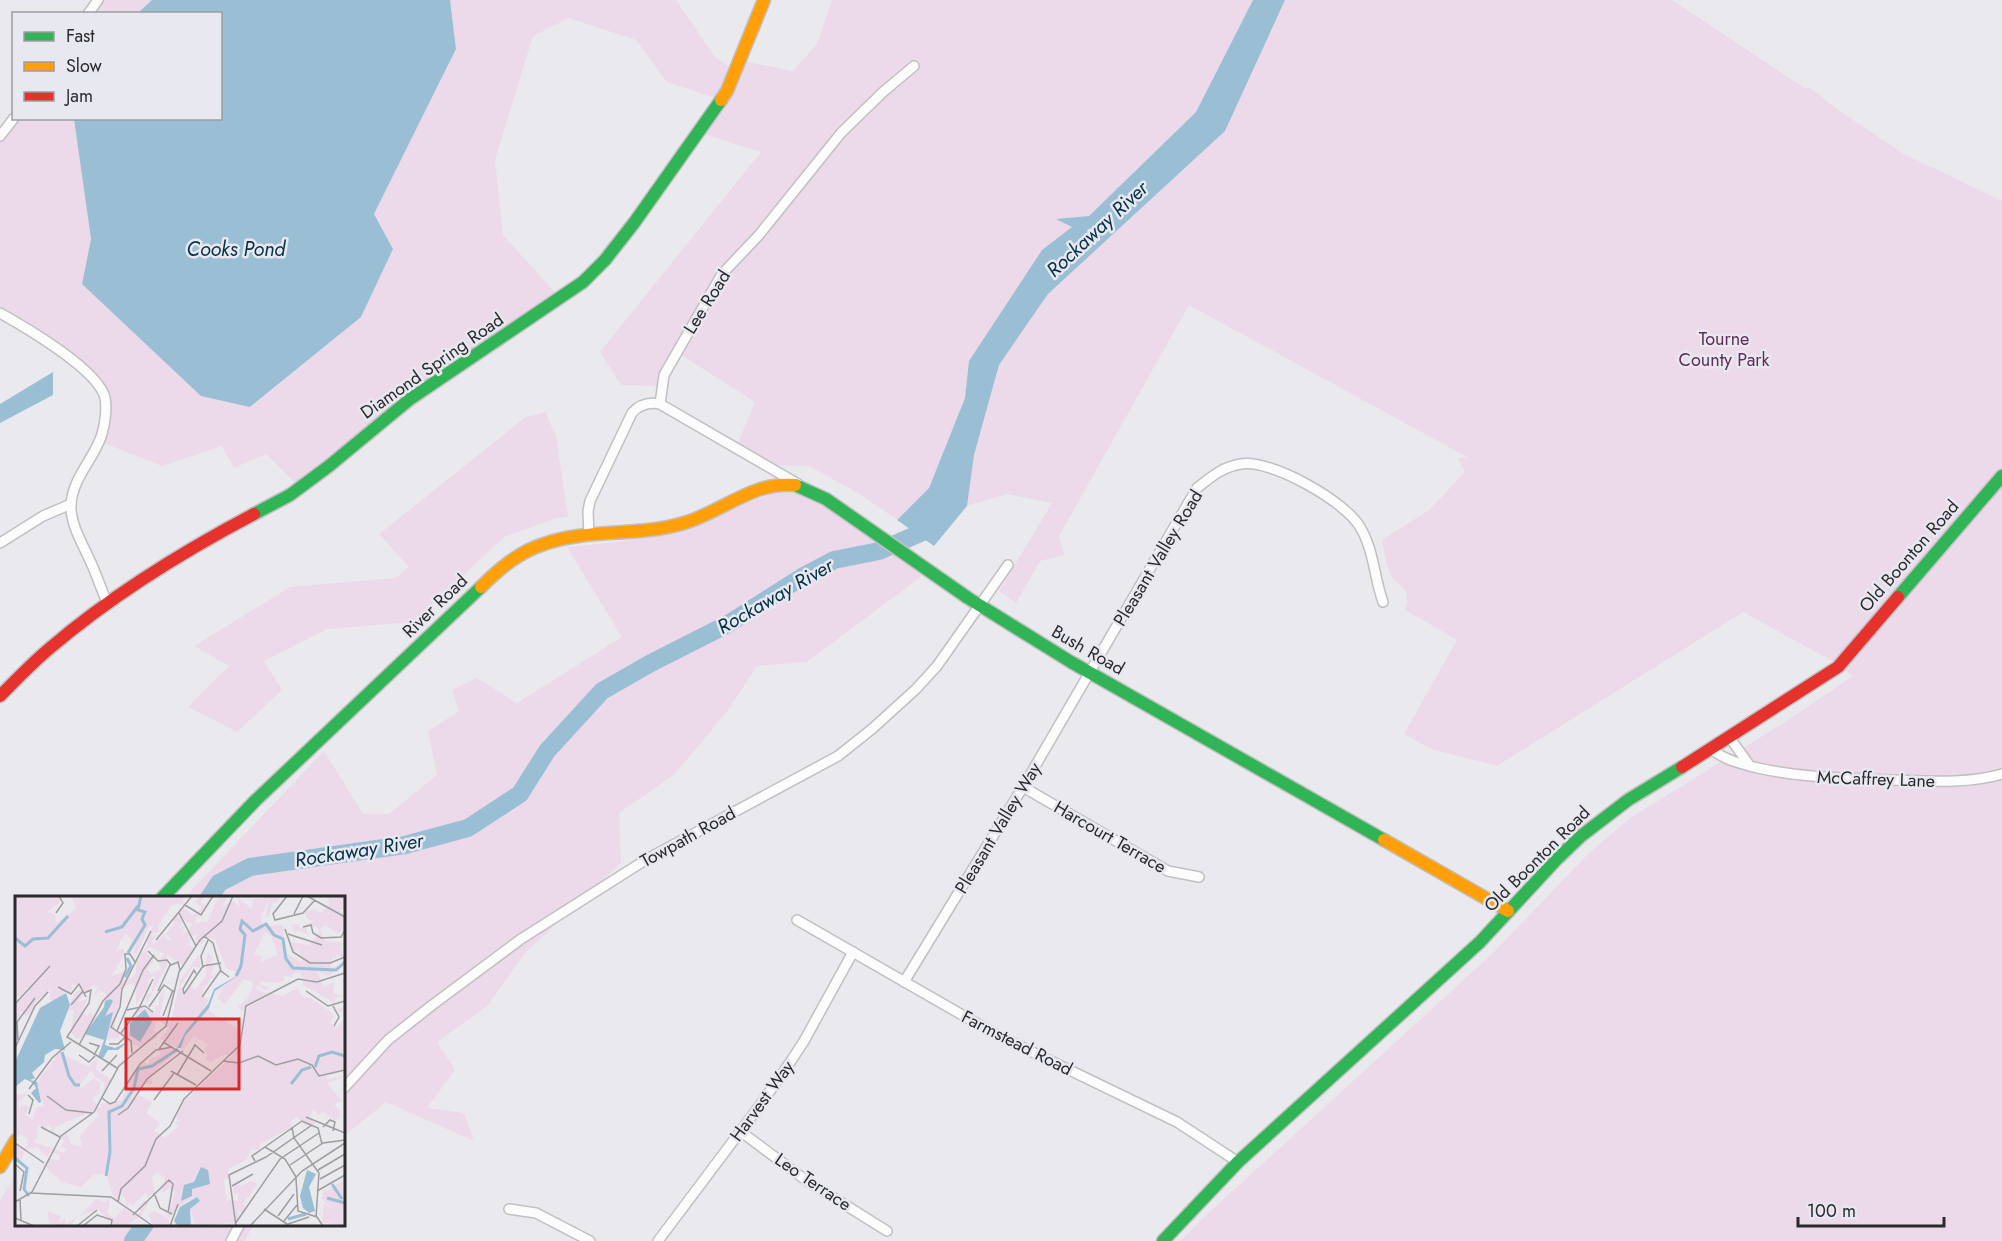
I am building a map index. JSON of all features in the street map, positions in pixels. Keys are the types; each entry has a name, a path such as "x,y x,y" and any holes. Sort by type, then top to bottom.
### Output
{"street":[{"name":"Diamond Spring Road","path":"0,696 48,649 107,603 193,546 290,495 410,399 583,282 605,260 634,223 727,92 764,0"},
{"name":"Lee Road","path":"660,404 664,375 722,274 765,228 841,133 914,66"},
{"path":"0,136 12,120"},
{"path":"0,313 29,330 85,370 99,385 105,398 102,434 73,493 71,504 73,521 107,603"},
{"path":"589,536 590,501 632,413 637,407 653,403 660,404"},
{"name":"Bush Road","path":"660,404 808,489 882,536 980,606 1089,672 1508,911"},
{"name":"Pleasant Valley Road","path":"1089,672 1197,488 1222,468 1243,463 1280,470 1347,510 1368,543 1383,602"},
{"name":"Old Boonton Road","path":"1163,1241 1238,1162 1480,942 1557,859 1601,819 1838,667 2002,476"},
{"name":"River Road","path":"163,896 257,799 497,571 526,550 553,541 674,527 764,488 785,484 808,489"},
{"path":"0,543 43,516 71,504"},
{"name":"Towpath Road","path":"345,1087 388,1040 521,939 647,859 838,756 916,689 937,666 1008,565"},
{"name":"Pleasant Valley Way","path":"904,982 1023,787 1089,672"},
{"path":"1730,738 1750,766"},
{"name":"McCaffrey Lane","path":"1711,749 1721,757 1750,766 1790,775 1830,779 1907,782 1975,780 2002,774"},
{"name":"Harcourt Terrace","path":"1023,787 1168,871 1199,877"},
{"name":"Farmstead Road","path":"797,920 1038,1056 1133,1099 1177,1122 1238,1162"},
{"name":"Harvest Way","path":"658,1241 763,1101 804,1041 853,952"},
{"name":"Leo Terrace","path":"740,1131 807,1181 887,1231"},
{"path":"0,1167 15,1142"},
{"path":"509,1209 536,1213 590,1241"},
{"path":"231,1241 239,1226"}],"green space":[{"path":"105,0 152,0 139,12 96,12"},
{"path":"450,0 676,0 715,57 737,73 743,61 793,71 817,44 832,0 1253,0 1196,112 1089,216 1057,219 1072,227 1042,250 969,361 965,398 929,488 897,520 860,494 809,466 763,465 736,448 755,402 678,353 662,386 621,385 600,352 761,152 700,133 721,100 667,82 636,40 569,18 533,36 495,160 503,235 561,299 301,489 266,454 234,468 222,446 162,466 101,442 107,412 87,369 0,317 0,139 15,120 74,120 91,239 82,284 251,407 361,317 393,249 374,214 456,49"},
{"name":"Tourne County Park","path":"1272,0 1672,0 1806,89 1809,87 1902,153 2002,201 2002,1241 1180,1241 1492,954 1589,853 1630,818 1782,724 1853,676 1834,662 1743,612 1497,766 1431,749 1404,734 1457,640 1405,610 1407,595 1390,573 1382,540 1429,510 1465,472 1458,458 1467,457 1189,305 1059,536 1064,555 1040,561 1016,603 999,591 1052,503 1006,494 967,506 974,455 999,365 1048,294 1092,253 1175,157"},
{"path":"545,412 556,436 568,517 556,518 504,537 413,622 327,629 264,661 282,690 237,732 188,707 229,666 194,646 290,587 396,578 409,567 379,534 526,417"},
{"path":"782,491 803,494 850,522 922,576 807,662 757,666 728,710 675,774 619,813 621,863 526,952 487,1006 437,1042 455,1070 427,1108 464,1113 474,1141 386,1102 345,1135 345,896 186,896 324,751 363,814 389,814 437,775 428,731 459,711 452,690 477,678 517,703 622,637 567,547 627,541 677,532 728,508"},
{"path":"15,1176 15,1226 252,1226 245,1241 0,1241 0,1201"}],"water":[{"name":"Cooks Pond","path":"152,0 450,0 456,49 374,214 393,249 361,317 250,407 201,396 82,284 91,239 74,120 222,120 222,12 139,12"},
{"path":"1253,0 1285,0 1225,131 1048,294 999,365 974,455 967,506 934,546 897,520 929,488 965,398 969,361 1042,250 1072,227 1056,219 1089,216 1196,112"},
{"path":"53,372 53,395 0,423 0,404"}],"waterway":[{"name":"Rockaway River","path":"210,896 219,883 250,867 405,845 468,828 520,794 547,751 602,691 728,624 802,577 834,560 879,551 925,531 934,518"},
{"name":"Rockaway River","path":"133,1241 144,1226"}],"traffic: fast":[{"path":"254,514 290,495 410,399 583,282 605,260 634,223 721,100"},
{"path":"1898,597 2002,476"},
{"path":"795,485 826,499 968,598 1071,662 1384,840"},
{"path":"164,896 255,801 481,587"},
{"path":"1163,1241 1238,1162 1480,942 1581,836 1628,800 1682,767"}],"traffic: slow":[{"path":"721,100 727,91 764,0"},
{"path":"481,587 510,561 544,544 579,536 667,527 698,518 751,492 780,485 795,485"},
{"path":"1384,840 1508,911"},
{"path":"0,1167 15,1142"}],"traffic: jam":[{"path":"0,696 43,654 123,592 174,559 254,514"},
{"path":"1682,767 1838,667 1898,597"}]}
